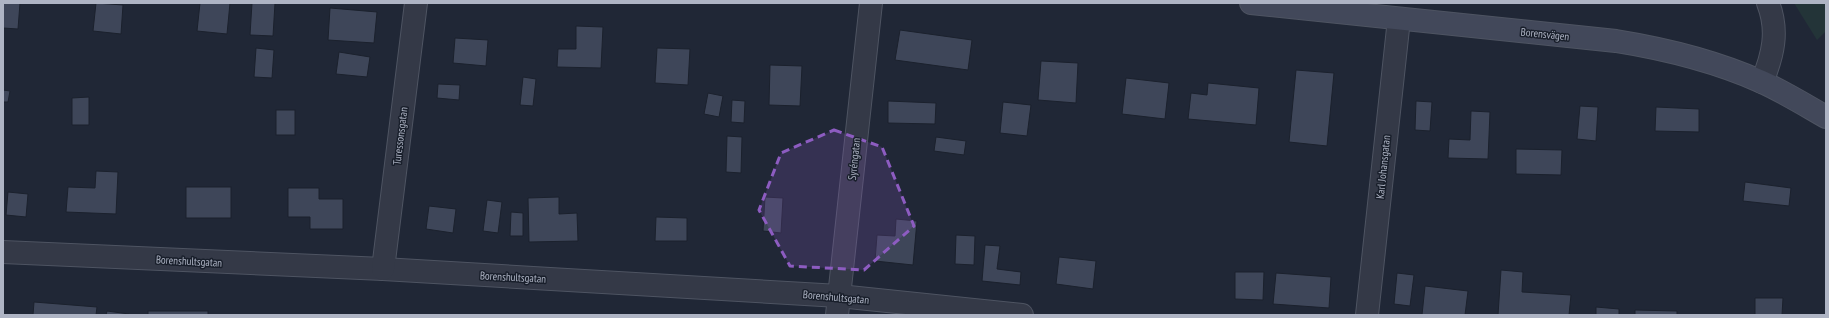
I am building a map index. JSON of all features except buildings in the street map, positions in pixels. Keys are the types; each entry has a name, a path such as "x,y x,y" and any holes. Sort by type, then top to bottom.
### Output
{"street":[{"name":"Turessonsgatan","path":"383,269 416,3"},
{"name":"Syréngatan","path":"838,306 871,3"},
{"name":"Borensvägen","path":"1251,3 1616,41 1654,47 1687,55 1762,82 1826,117"},
{"path":"1762,82 1771,60 1774,41 1774,26 1768,3"},
{"name":"Karl Johansgatan","path":"1367,315 1399,18"},
{"name":"Borenshultsgatan","path":"3,252 383,269 838,306 1022,315"}],"highlighted area":[{"path":"834,130 882,147 914,226 864,270 790,266 759,210 781,153"}],"shaded area":[{"path":"1794,3 1826,3 1826,31 1817,40"}]}
